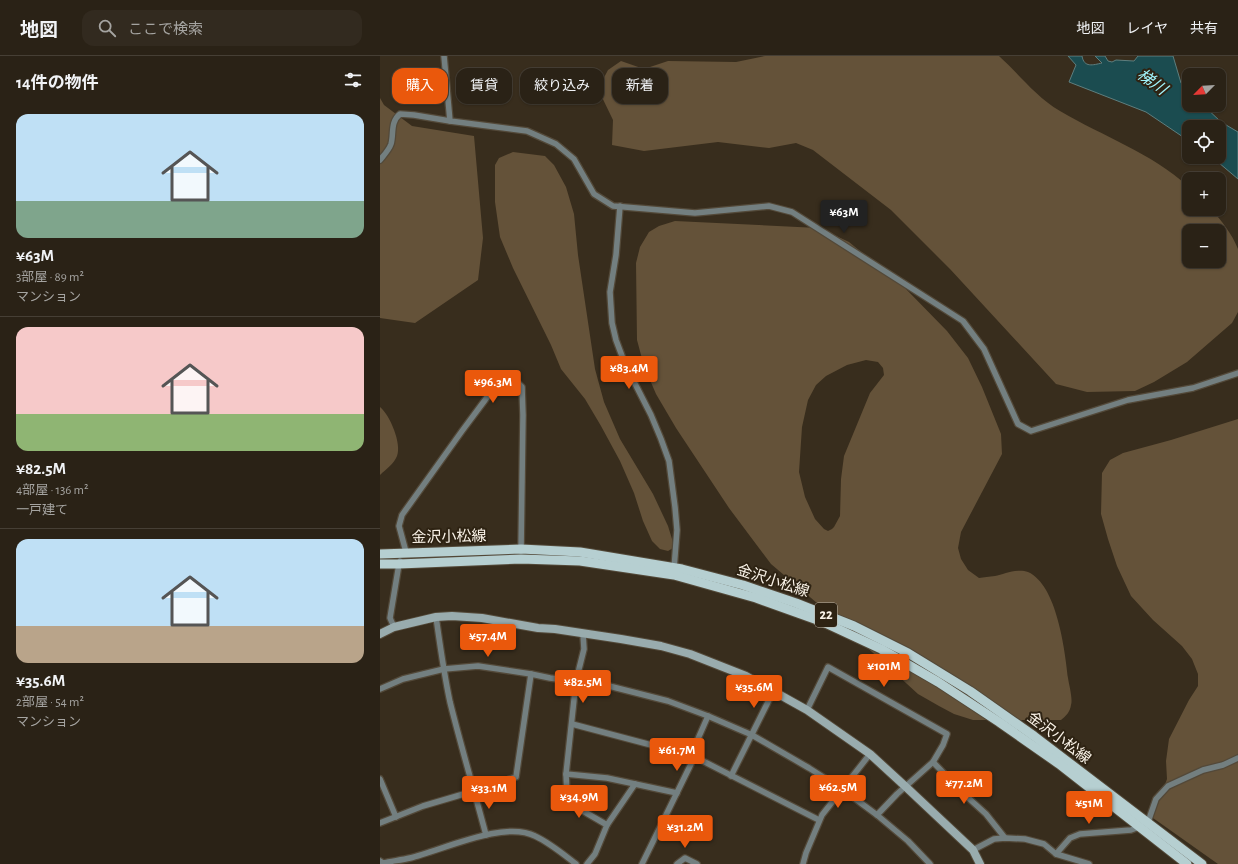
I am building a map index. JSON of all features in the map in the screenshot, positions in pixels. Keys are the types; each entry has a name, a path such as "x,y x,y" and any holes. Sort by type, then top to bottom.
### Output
{"main road":[{"name":"金沢小松線","path":"380,554 521,549 580,552 743,585 796,603 854,626 908,653 970,691 1034,736 1202,864"},
{"name":"金沢小松線","path":"380,564 521,559 580,561 674,571 823,622 881,649 938,682 999,722 1059,764 1187,864"}],"street":[{"path":"444,56 450,121"},
{"path":"380,160 385,155 391,144 395,121 400,114 526,131 556,144 574,159 594,194 614,206 695,213 769,206 792,212 963,321 984,349 1018,424 1031,431 1128,400 1193,388 1238,373"},
{"path":"620,206 616,255 610,292 612,322 616,340 625,364 651,414 668,461 675,507 676,530 674,571"},
{"path":"394,628 390,618 399,564 406,552 399,526 402,515 488,396 497,387 514,379 522,387 521,559"},
{"path":"380,634 394,628 436,617 452,616 482,618 538,628 661,646 690,654 746,676 807,710 870,754 973,850 980,864"},
{"path":"436,617 452,708 486,835"},
{"path":"583,634 584,650 576,681 566,774 567,794 572,804 607,825"},
{"path":"380,689 404,679 444,669 478,666 609,686 668,701 752,735 842,789 878,815 908,841 928,864"},
{"path":"807,710 828,667 947,734 933,762 878,815"},
{"path":"380,823 423,806 516,777 531,674"},
{"path":"731,776 773,692"},
{"path":"642,864 691,764 697,741 708,716"},
{"path":"572,724 693,756 819,820"},
{"path":"803,864 822,815 870,754"},
{"path":"1148,822 1156,799 1168,786 1203,770 1223,765 1238,758"},
{"path":"933,762 986,814 1005,838"},
{"path":"566,774 607,778 677,793"},
{"path":"380,779 396,817"},
{"path":"587,864 595,854 607,825 636,784"},
{"path":"1056,854 1070,838 1080,834 1131,830 1139,827"},
{"path":"380,861 383,863 411,861 486,835 508,831 523,832 535,835 576,864"},
{"path":"973,850 994,839 1025,839 1044,844 1056,854 1089,864"},
{"path":"677,864 685,858 697,864"}],"shaded area":[{"path":"765,56 999,56 1035,92 1051,105 1143,154 1182,181 1182,216 1217,216 1223,224 1182,224 1182,268 1226,268 1226,228 1238,249 1238,312 1232,323 1187,362 1154,382 1135,391 1087,392 1056,384 950,269 891,210 813,150 796,143 769,148 718,142 644,151 612,145 613,120 604,101 604,78 608,70 621,61 641,68 612,68 612,104 668,104 668,68 647,68 668,61 736,62"},
{"path":"380,98 384,105 412,126 474,136 483,238 478,280 415,323 380,318"},
{"path":"513,152 545,156 554,165 566,187 574,214 578,255 595,369 604,402 620,439 653,494 668,526 673,548 668,551 660,549 652,541 620,461 585,399 561,369 551,345 513,268 500,237 495,202 495,165 499,158"},
{"path":"675,221 818,228 849,242 905,288 947,331 968,358 982,387 1001,434 1002,454 961,532 958,548 961,559 968,570 979,578 1016,571 1024,571 1038,579 1046,590 1058,619 1065,651 1071,696 1070,710 1061,720 973,720 954,714 939,706 918,694 837,620 771,564 729,508 676,428 656,394 644,366 637,340 636,263 640,247 649,232 659,226","holes":["866,360 878,362 883,368 884,375 870,393 844,456 841,479 840,516 834,527 828,531 824,529 815,519 805,497 799,472 802,427 808,400 816,385 826,376 847,365"]},
{"path":"380,407 388,416 394,430 398,444 398,451 394,462 380,475"},
{"path":"1238,419 1238,864 1218,864 1153,818 1167,779 1166,761 1169,739 1198,686 1198,674 1192,659 1182,646 1153,620 1131,596 1117,566 1101,514 1102,473 1110,460 1123,453"}],"water":[{"name":"梯川","path":"1068,56 1082,56 1083,60 1087,64 1092,65 1102,63 1095,56 1105,56 1108,61 1112,62 1116,60 1134,61 1138,56 1173,56 1182,84 1182,112 1210,112 1219,120 1182,120 1182,136 1146,112 1069,82 1076,65"},
{"path":"1226,125 1238,132 1238,179 1220,164 1226,164"}]}
